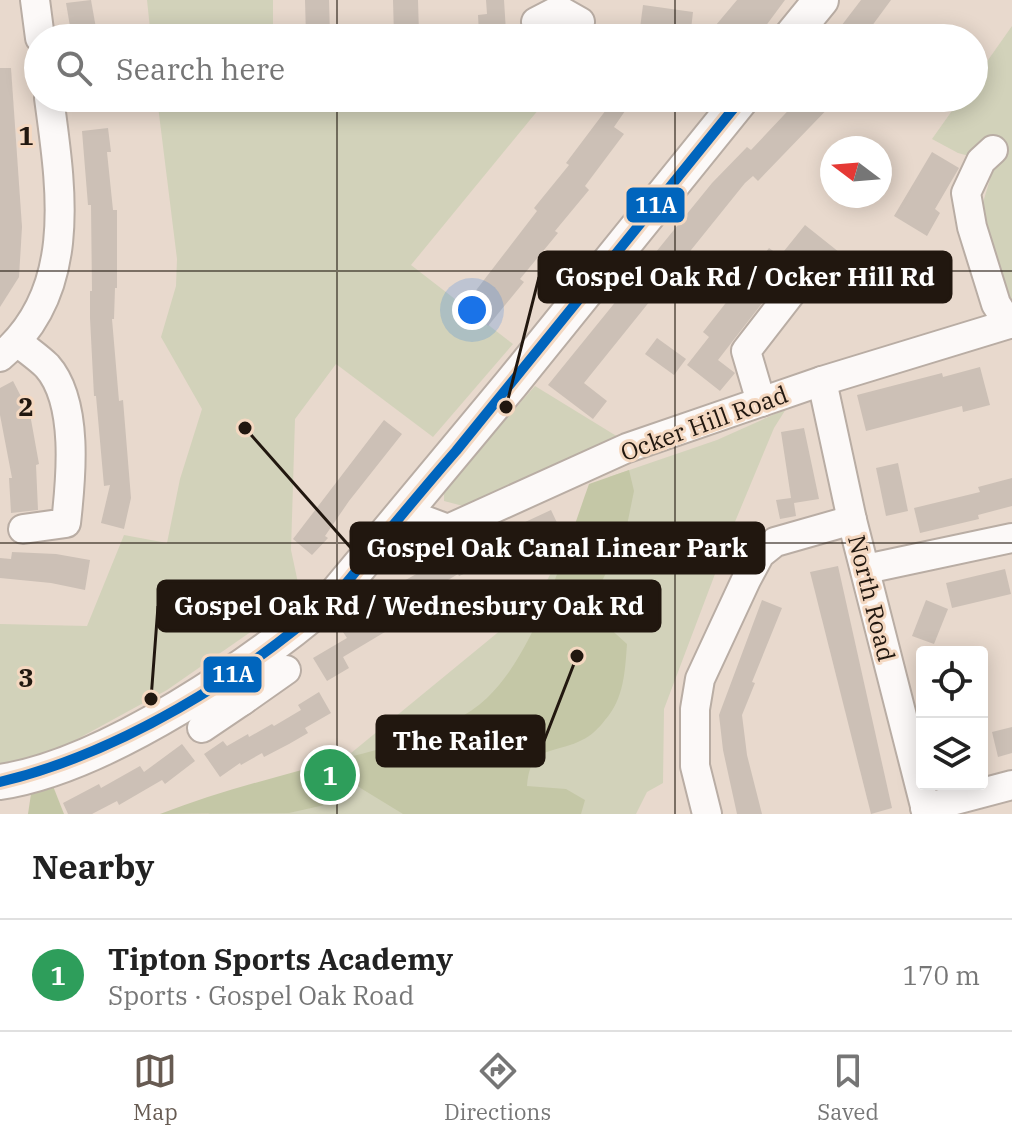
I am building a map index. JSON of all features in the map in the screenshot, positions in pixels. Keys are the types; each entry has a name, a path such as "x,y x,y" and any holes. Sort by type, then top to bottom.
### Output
{"main road":[{"path":"805,24 821,0"},
{"path":"0,782 31,777 100,748 186,703 233,688 337,593 731,112"}],"street":[{"path":"35,0 38,24"},
{"path":"23,529 66,523 72,445 65,402 49,368 9,349 38,310 56,261 62,223 50,112"},
{"path":"993,150 981,161 966,193 972,227 996,304 1011,323"},
{"path":"761,402 746,351 798,284"},
{"name":"Ocker Hill Road","path":"405,513 448,529 627,448 822,381 1011,323"},
{"name":"North Road","path":"822,381 852,520 926,811"},
{"path":"707,814 695,766 695,709 700,679 746,580 760,554 775,542 852,520"},
{"path":"866,569 1012,538"},
{"path":"202,728 233,688 286,670"},
{"path":"926,811 1012,785"}],"green space":[{"path":"147,0 273,0 273,24 150,24"},
{"path":"1012,26 1012,312 977,222 995,163 958,153 932,139 951,112 988,112 988,60"},
{"path":"159,112 537,112 411,265 513,344 433,437 336,364 295,419 291,550 301,597 167,690 41,759 0,764 0,624 87,626 124,535 167,543 180,479 202,409 161,337 176,286 177,259"},
{"path":"535,386 623,440 467,507 444,501 444,488"},
{"path":"786,409 774,428 732,529 664,709 663,783 647,792 636,814 208,814 345,758 535,602 592,499 609,477 717,440"},
{"path":"629,470 634,491 625,535 598,589 606,625 627,644 620,694 611,712 585,739 538,757 529,773 527,786 566,789 585,800 581,814 403,814 349,781 329,804 289,813 160,814 247,785 415,738 471,711 505,678 535,627 560,568 589,484"},
{"path":"53,786 64,814 28,814 31,794"}],"building":[{"path":"91,0 95,24 70,24 66,3"},
{"path":"305,0 329,0 330,24 306,24"},
{"path":"393,0 418,0 419,24 394,24"},
{"path":"486,0 504,0 506,24 478,24 478,15 487,14"},
{"path":"737,0 785,0 767,24 717,24"},
{"path":"861,0 891,0 873,24 843,24"},
{"path":"643,5 693,12 692,24 641,24"},
{"path":"0,68 11,68 22,227 19,277 0,307"},
{"path":"604,112 624,112 614,127 624,134 585,186 589,190 555,231 558,233 520,279 524,282 488,326 464,306 537,211 534,208 569,165 566,163"},
{"path":"787,112 825,112 758,181 753,176 745,183 584,383 607,401 593,419 548,385 712,183 747,147 751,150"},
{"path":"108,128 111,152 107,152 113,210 117,210 117,288 112,319 131,498 124,529 101,523 110,485 104,486 94,396 90,318 91,205 88,205 82,131"},
{"path":"932,152 959,168 935,209 940,213 927,236 894,216"},
{"path":"805,225 854,264 836,287 798,257 718,360 735,373 720,391 687,365 709,337 703,332 769,248 780,256"},
{"path":"657,338 686,359 674,375 645,354"},
{"path":"980,367 990,405 963,412 962,406 866,431 857,395 942,373 943,377"},
{"path":"13,381 30,414 39,464 36,465 38,510 11,513 9,478 12,478 0,415 0,388"},
{"path":"384,420 402,434 349,501 325,536 328,538 312,555 293,539"},
{"path":"804,428 819,499 794,503 796,516 780,519 776,500 791,498 781,432"},
{"path":"898,463 908,511 886,516 876,468"},
{"path":"1012,478 1012,506 978,515 979,519 920,533 914,508 980,492 978,487"},
{"path":"551,510 560,529 497,560 458,574 403,607 393,587 445,558"},
{"path":"12,552 56,554 90,560 85,590 0,578 0,558 11,559"},
{"path":"838,566 892,808 871,814 810,572"},
{"path":"1005,569 1011,594 952,608 946,583"},
{"path":"762,600 782,608 742,715 747,755 762,814 737,814 719,715"},
{"path":"926,600 948,609 934,644 912,636"},
{"path":"387,601 400,623 343,657 349,668 327,681 313,658 347,638 341,629"},
{"path":"319,692 331,713 305,728 308,733 289,744 264,757 262,753 240,763 220,777 204,754 223,741 227,746 248,734 249,737 272,724 274,726 301,710 298,705"},
{"path":"1012,727 1012,753 998,757 992,732"},
{"path":"182,744 195,761 165,784 162,780 119,805 117,801 92,814 68,814 63,803 99,784 101,788 140,766 144,772"}],"transit line":[{"name":"11A","path":"0,782 89,752 178,708 262,654 335,595 731,112"}],"place":[{"name":"Gospel Oak Rd / Ocker Hill Rd","path":"506,407"},
{"name":"Gospel Oak Canal Linear Park","path":"245,428"},
{"name":"The Railer","path":"577,656"},
{"name":"Gospel Oak Rd / Wednesbury Oak Rd","path":"151,699"},
{"name":"Tipton Sports Academy","path":"330,775"}]}
